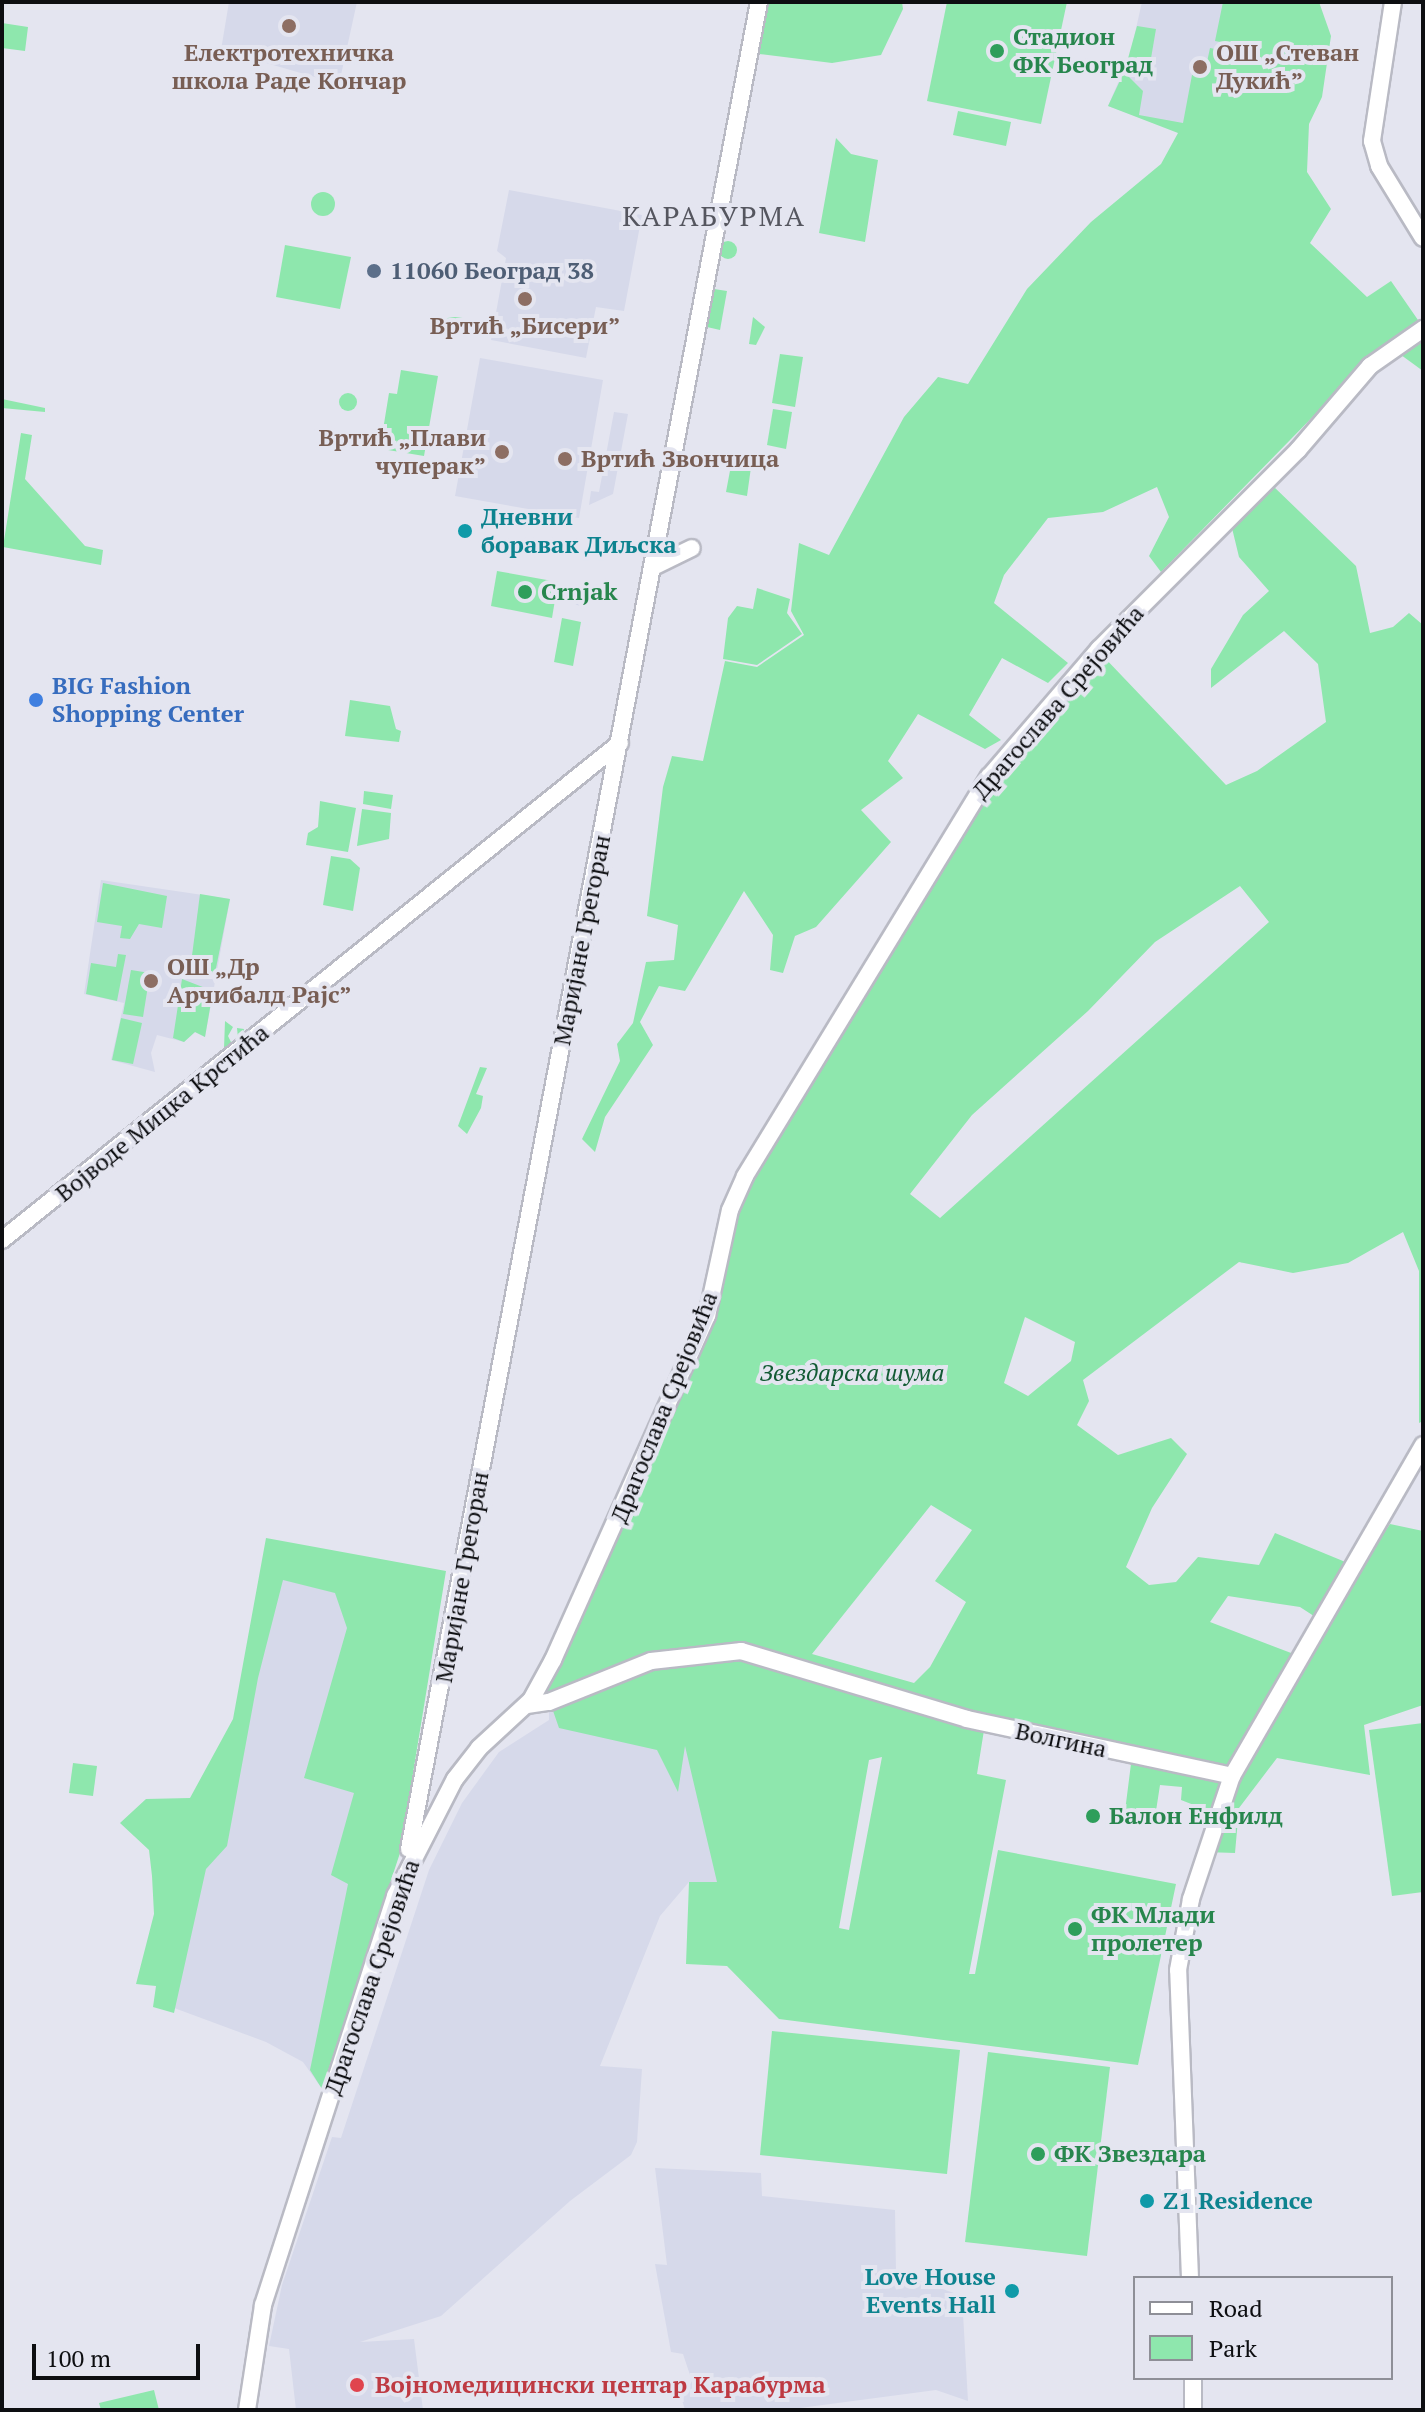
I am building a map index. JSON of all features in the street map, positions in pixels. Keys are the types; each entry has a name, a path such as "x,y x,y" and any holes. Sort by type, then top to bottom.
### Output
{"street":[{"name":"Маријане Грегоран","path":"402,1878 759,2"},
{"path":"1393,2 1371,136 1379,166 1423,238"},
{"name":"Драгослава Срејовића","path":"247,2410 263,2305 402,1878 464,1767 527,1705 553,1660 638,1480 707,1316 739,1186 972,802 1107,640 1292,457 1370,366 1423,329"},
{"path":"653,567 692,548"},
{"name":"Војводе Мицка Крстића","path":"2,1240 620,743"},
{"path":"1190,2276 1178,1970 1191,1899 1232,1776 1423,1445"},
{"name":"Волгина","path":"527,1705 549,1702 651,1661 741,1651 967,1719 1232,1776"},
{"path":"1193,2380 1193,2410"}],"shaded area":[{"name":"Електротехничка школа Раде Кончар","path":"229,2 357,2 339,84 221,50"},
{"name":"ОШ „Стеван Дукић”","path":"1142,2 1292,2 1179,132 1108,106 1130,55"},
{"path":"509,190 642,215 624,311 596,307 586,358 491,340 506,258 497,251"},
{"path":"480,358 603,380 579,518 455,496"},
{"path":"614,412 628,414 613,494 589,505 591,491 599,492"},
{"path":"581,586 588,589 591,596 588,603 581,606 574,603 571,596 574,589"},
{"name":"ОШ „Др Арчибалд Рајс”","path":"101,880 230,899 205,1037 195,1032 184,1042 157,1035 151,1053 155,1072 111,1060 124,1003 84,994"},
{"path":"275,1568 432,1614 320,2086 303,2062 266,2042 158,2002 215,1843"},
{"path":"668,1674 743,1885 689,1882 660,1916 600,2066 642,2069 637,2142 631,2155 570,2201 441,2316 360,2342 414,2339 423,2410 296,2410 289,2349 269,2346 282,2285 332,2137 341,2138 429,1870 462,1803 499,1752 549,1720 549,1706"},
{"path":"655,2168 761,2173 762,2196 895,2210 896,2272 962,2296 968,2401 936,2390 785,2410 685,2410 682,2400 692,2381 683,2354 671,2352 655,2264 667,2265"}],"green space":[{"path":"768,2 902,2 903,9 881,55 832,63 759,54"},
{"name":"Стадион ФК Београд","path":"947,2 1067,2 1041,124 927,101"},
{"path":"1223,2 1319,2 1331,36 1322,97 1309,124 1307,172 1331,209 1310,243 1367,297 1391,281 1418,320 1375,353 1161,572 1149,556 1169,517 1157,487 1103,512 1048,518 1004,575 994,603 1068,663 1048,683 1002,658 969,715 1001,740 985,749 918,714 888,761 903,778 861,810 891,842 816,927 795,936 783,973 770,970 773,935 744,891 685,991 659,986 640,1022 653,1045 605,1117 595,1152 582,1139 620,1061 617,1044 633,1023 646,962 674,960 678,925 647,916 663,787 672,756 703,761 725,661 757,667 804,635 791,611 799,543 829,555 904,417 938,377 968,384 1027,289 1091,222 1161,164 1178,133 1108,106 1124,72 1143,91 1139,115 1183,123 1192,75 1204,76 1210,48 1236,53 1240,46 1215,41"},
{"path":"2,23 28,27 25,51 2,48"},
{"path":"1137,26 1156,29 1149,70 1127,62"},
{"path":"958,111 1011,122 1006,146 953,135"},
{"path":"836,138 851,154 878,160 865,242 819,233"},
{"path":"323,192 334,199 335,204 328,215 323,216 312,209 311,204 318,193"},
{"path":"728,241 737,250 728,259 719,250"},
{"path":"285,245 351,257 340,309 276,297"},
{"path":"714,289 727,291 720,330 707,327"},
{"path":"753,317 765,327 756,345 749,344"},
{"path":"440,319 470,319 468,329 439,327"},
{"path":"1423,336 1423,371 1397,352"},
{"path":"780,354 803,357 795,407 772,403"},
{"path":"401,370 438,376 424,456 370,447 372,435 382,436 389,393 397,394"},
{"path":"348,393 357,402 348,411 339,402"},
{"path":"2,399 45,408 45,412 2,408"},
{"path":"773,409 792,412 786,449 767,445"},
{"path":"21,433 32,435 25,479 85,546 103,550 101,565 3,547"},
{"path":"732,460 752,460 747,496 726,492"},
{"name":"Звездарска шума","path":"1273,486 1356,566 1370,633 1393,627 1409,613 1423,625 1423,1421 1419,1423 1419,1271 1403,1232 1348,1263 1293,1273 1239,1262 1083,1380 1089,1401 1077,1425 1118,1455 1171,1438 1187,1454 1152,1508 1126,1567 1149,1585 1176,1582 1198,1557 1259,1565 1275,1533 1360,1568 1390,1524 1423,1531 1423,1705 1364,1725 1370,1775 1277,1758 1239,1808 1235,1853 1205,1852 1217,1814 1181,1800 1182,1787 1160,1785 1154,1824 1124,1819 1132,1756 985,1724 977,1774 1006,1780 969,1974 975,1974 998,1850 1176,1884 1138,2065 779,2019 727,1966 686,1964 689,1882 717,1882 685,1746 678,1792 657,1750 559,1728 544,1685 646,1470 748,1184 973,805 1102,655 1226,785 1257,771 1326,722 1318,664 1284,631 1211,688 1211,669 1243,615 1269,591 1239,557 1231,524","holes":["1240,886 1269,922 940,1218 910,1194 972,1115 1088,1011 1155,942","1025,1317 1075,1342 1071,1361 1028,1396 1004,1383","931,1505 972,1530 935,1581 966,1602 930,1667 914,1683 812,1654","1228,1596 1300,1607 1323,1622 1299,1656 1210,1622","882,1757 849,1930 839,1928 869,1760"]},
{"name":"Crnjak","path":"497,571 558,582 552,618 491,606"},
{"path":"757,588 790,599 787,613 802,634 757,665 723,659 728,618 737,606 753,609"},
{"path":"562,618 581,622 573,666 554,662"},
{"path":"350,700 390,706 396,729 401,731 399,742 345,736"},
{"path":"364,791 393,795 391,809 363,804"},
{"path":"320,801 356,808 348,852 306,845 308,833 318,827"},
{"path":"362,809 391,813 389,839 357,846"},
{"path":"331,856 350,859 360,868 353,911 323,905"},
{"path":"103,883 167,896 162,928 139,924 130,939 120,938 122,926 97,922"},
{"path":"200,894 230,899 215,973 190,971"},
{"path":"118,954 126,955 117,1001 86,994 91,963 116,967"},
{"path":"131,970 150,973 143,1017 123,1014"},
{"path":"182,979 213,991 205,1037 195,1032 184,1042 173,1038"},
{"path":"121,1018 142,1023 133,1064 112,1060"},
{"path":"225,1021 233,1027 228,1036 231,1042 238,1038 237,1028 244,1029 242,1037 224,1048"},
{"path":"480,1067 487,1068 476,1094 483,1096 481,1108 467,1134 458,1126"},
{"path":"266,1538 446,1571 400,1853 322,2089 310,2070 348,1884 331,1875 354,1793 304,1778 347,1628 335,1593 283,1580 258,1678 227,1846 206,1869 174,2013 153,2007 156,1986 136,1984 154,1914 152,1876 149,1850 120,1823 146,1799 190,1798 233,1719"},
{"path":"1423,1723 1423,1892 1392,1896 1369,1730"},
{"path":"73,1763 97,1766 93,1796 69,1793"},
{"path":"772,2031 960,2050 947,2174 760,2155"},
{"name":"ФК Звездара","path":"988,2052 1110,2067 1087,2256 965,2242"},
{"path":"154,2390 159,2410 101,2410 99,2403"}],"place":[{"name":"Електротехничка школа Раде Кончар","path":"289,26"},
{"name":"Стадион ФК Београд","path":"997,51"},
{"name":"ОШ „Стеван Дукић”","path":"1200,67"},
{"name":"11060 Београд 38","path":"374,271"},
{"name":"Вртић „Бисери”","path":"525,299"},
{"name":"Вртић „Плави чуперак”","path":"502,452"},
{"name":"Вртић Звончица","path":"565,459"},
{"name":"Дневни боравак Диљска","path":"465,531"},
{"name":"Crnjak","path":"525,592"},
{"name":"BIG Fashion Shopping Center","path":"36,700"},
{"name":"ОШ „Др Арчибалд Рајс”","path":"151,981"},
{"name":"Балон Енфилд","path":"1093,1816"},
{"name":"ФК Млади пролетер","path":"1075,1929"},
{"name":"ФК Звездара","path":"1038,2154"},
{"name":"Z1 Residence","path":"1147,2201"},
{"name":"Love House Events Hall","path":"1012,2291"},
{"name":"Војномедицински центар Карабурма","path":"357,2385"}],"district":[{"name":"КАРАБУРМА","path":"714,216"}]}
